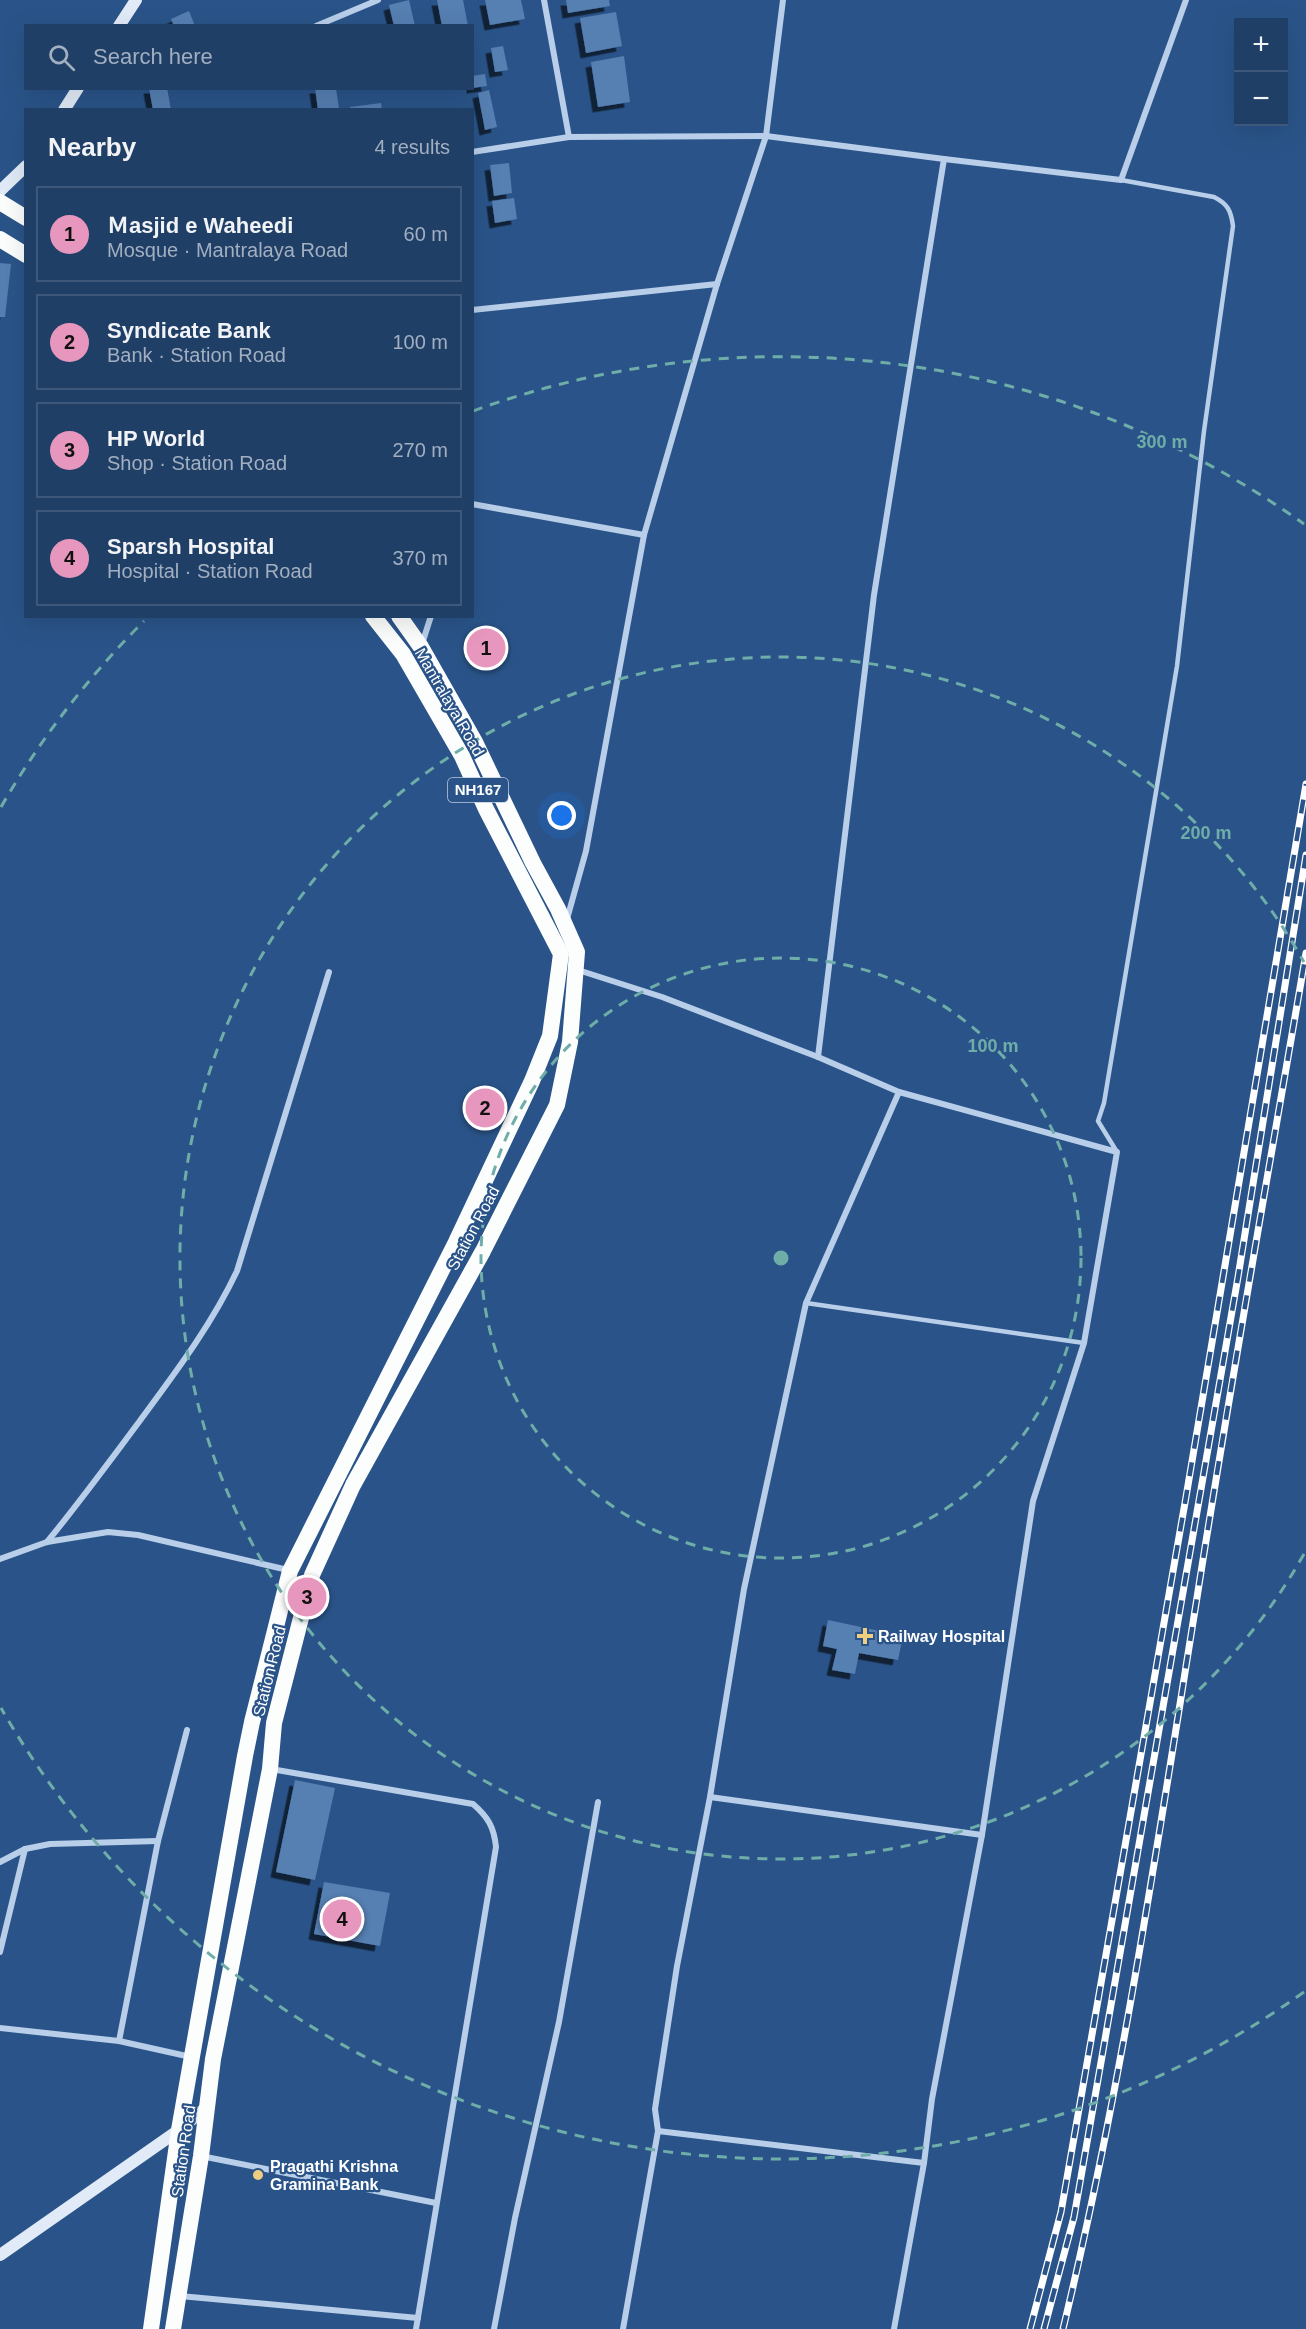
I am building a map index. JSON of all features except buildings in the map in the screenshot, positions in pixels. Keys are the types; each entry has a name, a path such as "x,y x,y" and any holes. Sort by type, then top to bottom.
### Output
{"highway":[{"path":"0,202 24,217"},
{"path":"0,239 24,254"},
{"name":"Mantralaya Road","path":"375,618 403,654 462,756 486,809 568,971"},
{"name":"Mantralaya Road","path":"400,618 421,647 475,742 565,925 577,952 568,971"},
{"name":"Station Road","path":"150,2329 179,2130 252,1722 290,1571 456,1242 532,1081 550,1036 568,971"},
{"name":"Station Road","path":"173,2329 201,2156 213,2060 270,1769 274,1723 312,1575 353,1485 483,1251 557,1106 570,1042 568,971"}],"main road":[{"path":"120,24 136,0"},
{"path":"65,108 77,90"},
{"path":"0,191 24,168"},
{"path":"0,2255 179,2130 207,2107"}],"street":[{"path":"321,24 378,0"},
{"path":"544,0 569,137"},
{"path":"565,925 586,851 645,535 717,284 766,136 783,0"},
{"path":"474,152 569,137 766,136 1121,180 1186,0"},
{"path":"818,1057 874,595 944,159"},
{"path":"474,310 717,284"},
{"path":"474,504 645,535"},
{"path":"421,647 430,618"},
{"path":"568,971 662,996 818,1057 898,1092 1117,1152 1084,1343 1033,1501 982,1835 932,2099 924,2163 894,2329"},
{"path":"47,1542 76,1507 194,1348 221,1305 237,1271 330,972"},
{"path":"623,2329 658,2131 655,2109 677,1966 710,1797 744,1589 806,1303 898,1092"},
{"path":"0,1559 47,1542 108,1532 128,1534 290,1571"},
{"path":"119,2042 158,1841 187,1730"},
{"path":"270,1769 473,1804 487,1816 495,1831 496,1847 416,2329"},
{"path":"710,1797 982,1835"},
{"path":"494,2329 515,2218 559,2022 598,1802"},
{"path":"0,1862 25,1849 50,1844 158,1841"},
{"path":"0,1952 25,1849"},
{"path":"0,2028 119,2042 192,2057"},
{"path":"658,2131 924,2163"},
{"path":"201,2156 436,2203"},
{"path":"178,2295 418,2318"}],"lane":[{"path":"1117,1152 1098,1121 1106,1091 1177,666 1204,431 1233,226 1231,212 1226,203 1214,197 1121,180"},
{"path":"806,1303 1084,1343"}],"railway":[{"path":"1030,2329 1061,2212 1186,1497 1306,784"},
{"path":"1044,2329 1074,2217 1238,1277 1306,855"},
{"path":"1063,2329 1103,2149 1137,1968 1222,1441 1306,953"}],"place":[{"name":"Ｍasjid e Waheedi","path":"486,648"},
{"name":"Syndicate Bank","path":"485,1108"},
{"name":"HP World","path":"307,1597"},
{"name":"Railway Hospital","path":"865,1636"},
{"name":"Sparsh Hospital","path":"342,1919"},
{"name":"Pragathi Krishna Gramina Bank","path":"258,2175"}]}
